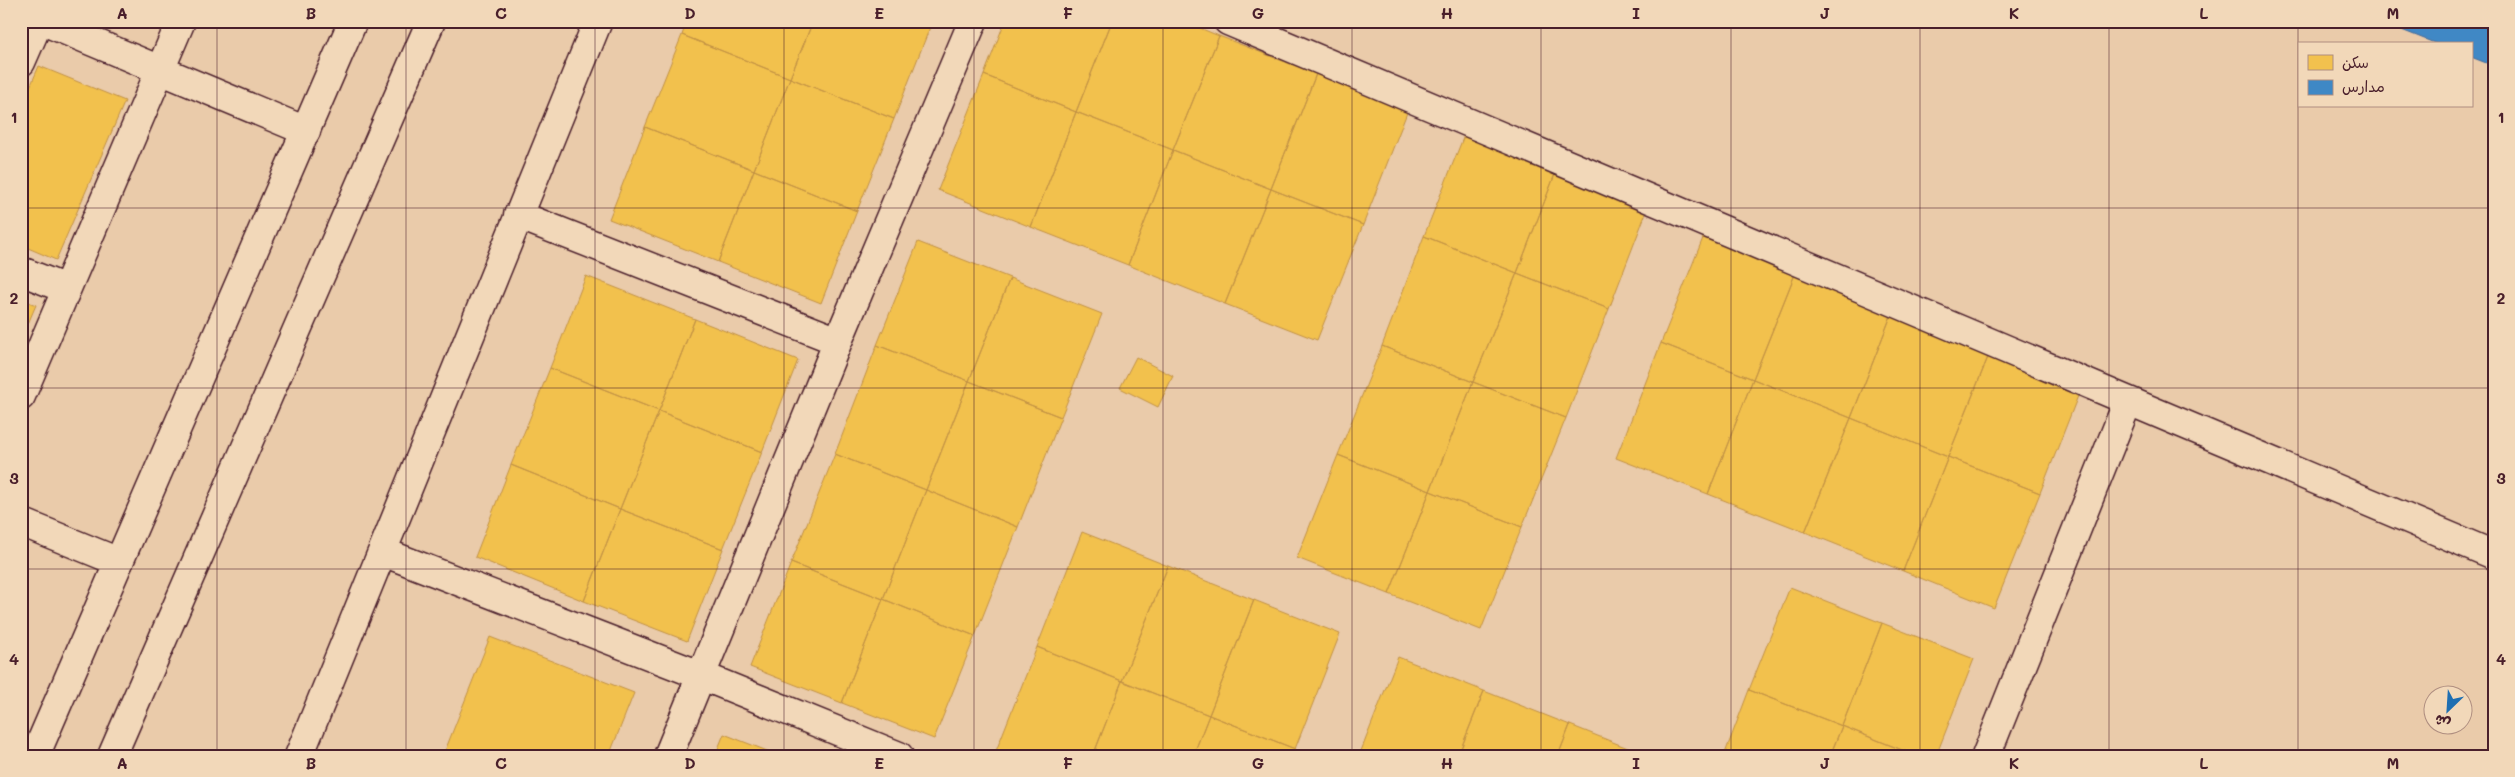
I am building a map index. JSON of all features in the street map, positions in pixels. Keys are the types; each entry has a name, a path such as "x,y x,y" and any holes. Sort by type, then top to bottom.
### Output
{"main road":[{"path":"21,62 39,21"},
{"path":"44,21 306,131"},
{"path":"21,396 182,21"},
{"path":"35,756 353,21"},
{"path":"112,756 431,21"},
{"path":"299,756 598,21"},
{"path":"668,756 838,340 973,21"},
{"path":"1228,21 2494,554"},
{"path":"518,215 838,340"},
{"path":"21,271 66,289"},
{"path":"1986,756 2128,401"},
{"path":"21,522 119,562"},
{"path":"383,552 700,675 899,756"}],"building: سكن":[{"path":"134,21 160,21 156,30"},
{"path":"687,21 813,21 790,78 682,35"},
{"path":"813,21 915,21 930,27 894,119 790,78"},
{"path":"915,21 932,21 930,27"},
{"path":"1005,21 1112,21 1076,112 984,75"},
{"path":"1112,21 1183,21 1219,36 1173,150 1076,112"},
{"path":"682,35 790,78 754,170 645,127"},
{"path":"1219,36 1316,74 1271,189 1173,150"},
{"path":"39,66 125,101 56,260 21,245 21,108"},
{"path":"1316,74 1408,110 1363,225 1271,189"},
{"path":"984,75 1076,112 1031,227 938,190"},
{"path":"790,78 894,119 857,211 754,170"},
{"path":"1076,112 1173,150 1128,265 1031,227"},
{"path":"645,127 754,170 718,262 609,219"},
{"path":"1465,133 1557,169 1517,273 1424,236"},
{"path":"1173,150 1271,189 1225,304 1128,265"},
{"path":"1557,169 1649,205 1609,309 1517,273"},
{"path":"754,170 857,211 821,303 718,262"},
{"path":"1271,189 1363,225 1317,340 1225,304"},
{"path":"1707,228 1799,264 1753,379 1661,343"},
{"path":"1424,236 1517,273 1473,382 1382,346"},
{"path":"918,242 1010,278 969,381 877,345"},
{"path":"1799,264 1896,303 1851,418 1753,379"},
{"path":"1517,273 1609,309 1566,418 1473,382"},
{"path":"586,276 695,319 659,411 550,368"},
{"path":"1010,278 1102,314 1061,417 969,381"},
{"path":"21,299 36,305 21,340"},
{"path":"1896,303 1994,342 1948,457 1851,418"},
{"path":"695,319 798,360 762,452 659,411"},
{"path":"1994,342 2085,378 2040,493 1948,457"},
{"path":"1661,343 1753,379 1708,494 1616,458"},
{"path":"877,345 969,381 926,490 835,454"},
{"path":"1382,346 1473,382 1430,491 1338,455"},
{"path":"1136,357 1173,376 1158,407 1120,388"},
{"path":"550,368 659,411 620,509 511,465"},
{"path":"1753,379 1851,418 1805,532 1708,494"},
{"path":"969,381 1061,417 1018,527 926,490"},
{"path":"1473,382 1566,418 1522,527 1430,491"},
{"path":"659,411 762,452 723,549 620,509"},
{"path":"1851,418 1948,457 1903,571 1805,532"},
{"path":"835,454 926,490 883,599 791,563"},
{"path":"1338,455 1430,491 1389,594 1297,558"},
{"path":"1948,457 2040,493 1994,608 1903,571"},
{"path":"511,465 620,509 584,601 475,557"},
{"path":"926,490 1018,527 975,636 883,599"},
{"path":"1430,491 1522,527 1481,630 1389,594"},
{"path":"620,509 723,549 687,641 584,601"},
{"path":"1082,532 1168,566 1122,681 1037,647"},
{"path":"791,563 883,599 842,703 750,667"},
{"path":"1168,566 1254,600 1209,715 1122,681"},
{"path":"1790,587 1882,623 1842,726 1749,690"},
{"path":"883,599 975,636 934,739 842,703"},
{"path":"1254,600 1340,634 1295,749 1209,715"},
{"path":"1882,623 1974,659 1936,756 1917,756 1842,726"},
{"path":"490,637 634,693 609,756 443,756"},
{"path":"1037,647 1122,681 1093,756 994,756"},
{"path":"1398,657 1484,691 1458,756 1359,756"},
{"path":"1122,681 1209,715 1193,756 1093,756"},
{"path":"1749,690 1842,726 1830,756 1724,756"},
{"path":"1484,691 1570,725 1558,756 1458,756"},
{"path":"1209,715 1295,749 1292,756 1193,756"},
{"path":"1570,725 1648,756 1558,756"},
{"path":"1842,726 1917,756 1830,756"},
{"path":"724,734 780,756 715,756"}],"building: مدارس":[{"path":"2379,21 2494,21 2494,66 2472,57 2472,42 2432,42"}]}
